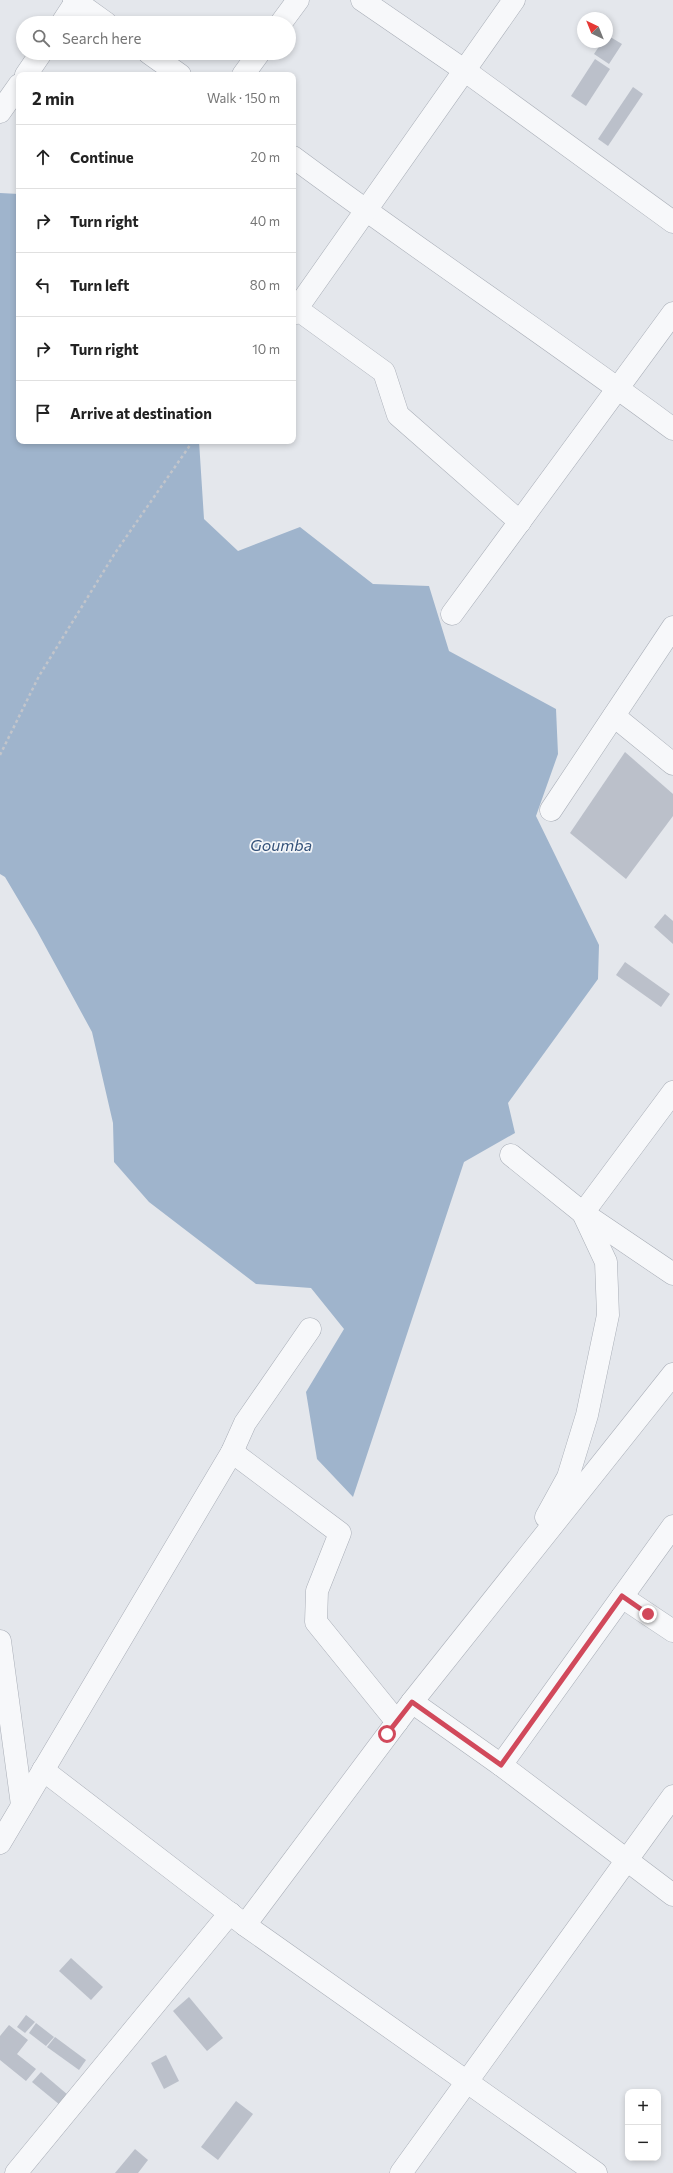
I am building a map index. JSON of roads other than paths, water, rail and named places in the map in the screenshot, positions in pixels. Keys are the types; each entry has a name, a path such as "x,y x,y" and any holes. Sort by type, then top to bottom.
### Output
{"street":[{"path":"286,16 298,0"},
{"path":"362,0 464,70 673,222"},
{"path":"296,311 367,212 464,70 514,0"},
{"path":"66,16 76,1 96,16"},
{"path":"28,72 36,60"},
{"path":"159,60 176,72"},
{"path":"245,72 254,60"},
{"path":"0,112 16,89"},
{"path":"296,159 367,212 618,388 673,429"},
{"path":"296,313 384,372 398,415 520,522"},
{"path":"452,614 673,313"},
{"path":"551,810 673,627"},
{"path":"614,716 673,764"},
{"path":"583,1213 673,1092"},
{"path":"511,1156 583,1213 673,1274"},
{"path":"517,1570 568,1477 587,1415 608,1315 606,1262 583,1213"},
{"path":"0,1843 232,1452 245,1423 310,1329"},
{"path":"18,2172 238,1919 397,1722 673,1374"},
{"path":"232,1452 340,1533 317,1591 316,1622 397,1722"},
{"path":"501,1765 673,1526"},
{"path":"622,1596 673,1631"},
{"path":"0,1641 22,1805"},
{"path":"412,1702 501,1765 626,1861 673,1895"},
{"path":"43,1770 238,1919 596,2173"},
{"path":"401,2173 673,1796"}],"water":[{"name":"Goumba","path":"0,193 16,194 16,444 199,444 204,519 238,551 300,527 373,584 429,586 449,651 556,709 558,754 536,816 599,945 598,979 508,1103 515,1133 464,1162 353,1497 317,1459 306,1392 344,1329 311,1288 256,1284 149,1202 114,1162 113,1123 92,1032 37,931 5,877 0,874"}]}
